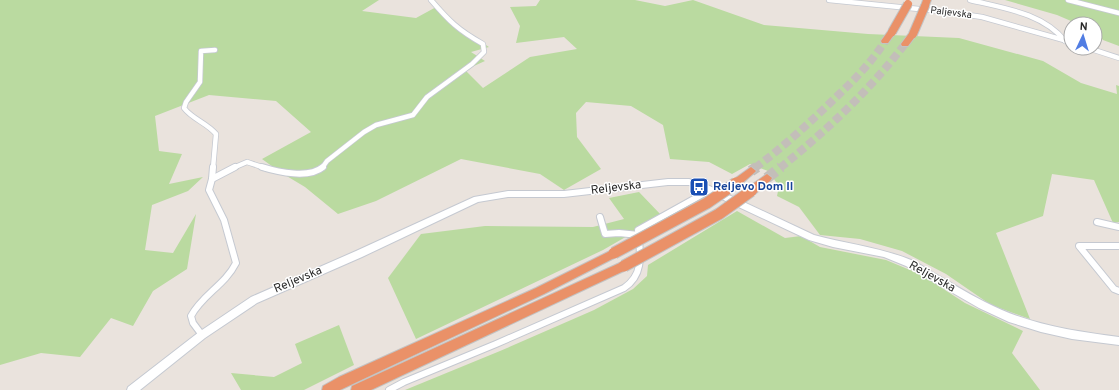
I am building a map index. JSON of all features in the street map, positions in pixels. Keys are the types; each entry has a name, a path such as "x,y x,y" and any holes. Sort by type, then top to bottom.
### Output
{"highway":[{"path":"885,41 892,32 909,2"},
{"path":"905,44 912,34 926,3"},
{"path":"328,390 343,381 540,291 614,253 707,203 751,171"},
{"path":"357,390 624,266 719,214 767,178"}],"main road":[{"name":"Reljevska","path":"132,390 202,335 242,307 266,293 359,254 477,199 508,194 564,194 668,182 689,182 710,190 812,238 833,244 870,250 909,263 982,305 1012,319 1041,328 1072,335 1119,341"}],"street":[{"path":"212,179 242,163 247,162 275,171 297,174 314,172 364,132 376,125 410,116 415,113 427,96 472,64 484,52 483,44 465,34 452,24 431,0"},
{"name":"Paljevska","path":"829,0 949,12 982,17 1063,40"},
{"path":"970,0 1030,16 1060,33 1063,38"},
{"path":"1068,0 1119,13"},
{"path":"202,335 191,316 234,269 236,262 224,220 209,190 212,179 216,134 209,126 184,108 186,102 200,82 202,51 215,50"},
{"path":"1103,53 1119,58"},
{"path":"389,390 404,382 520,335 600,297 622,289 636,279 639,269 638,230 642,226 710,190"},
{"path":"600,216 605,234 619,233 639,235"},
{"path":"1097,222 1119,227"},
{"path":"1119,246 1079,246 1114,289 1119,291"}],"green space":[{"path":"0,0 379,0 362,11 416,18 438,6 459,28 489,47 471,52 485,61 465,70 483,88 530,57 577,49 564,37 516,43 520,26 510,7 536,6 540,0 635,0 665,6 693,0 764,25 868,34 959,38 1043,61 1081,83 1117,94 1116,85 1119,86 1119,222 1113,223 1094,180 1052,174 1043,216 996,233 1030,319 991,305 946,274 902,251 860,239 820,235 799,207 777,196 779,186 768,171 750,164 732,174 709,162 670,159 663,125 631,106 586,102 576,113 577,137 601,169 564,190 540,174 461,159 376,201 338,214 305,187 262,159 311,132 276,101 209,95 155,116 159,151 182,154 169,184 203,177 188,191 152,205 145,250 173,253 196,214 187,269 153,291 133,326 111,318 80,357 41,353 0,365"},
{"path":"1005,0 1119,0 1119,46 1103,40 1103,16 1063,16 1063,18"},
{"path":"639,192 662,216 603,250 416,339 388,278 421,234 485,226 593,227 624,219 609,198"},
{"path":"737,211 785,238 801,236 820,247 886,260 922,275 965,303 1023,331 1012,353 1040,390 405,390 594,310 633,289 647,276 648,265"},
{"path":"339,325 354,365 304,390 241,390 231,373 274,377 302,363 295,344"}],"tunnel":[{"path":"755,168 794,137 845,89 866,66 885,41"},
{"path":"780,168 814,140 846,110 877,78 905,44"},
{"path":"751,171 757,167"},
{"path":"767,178 781,167"}],"place":[{"name":"Reljevo Dom II","path":"699,187"}]}
